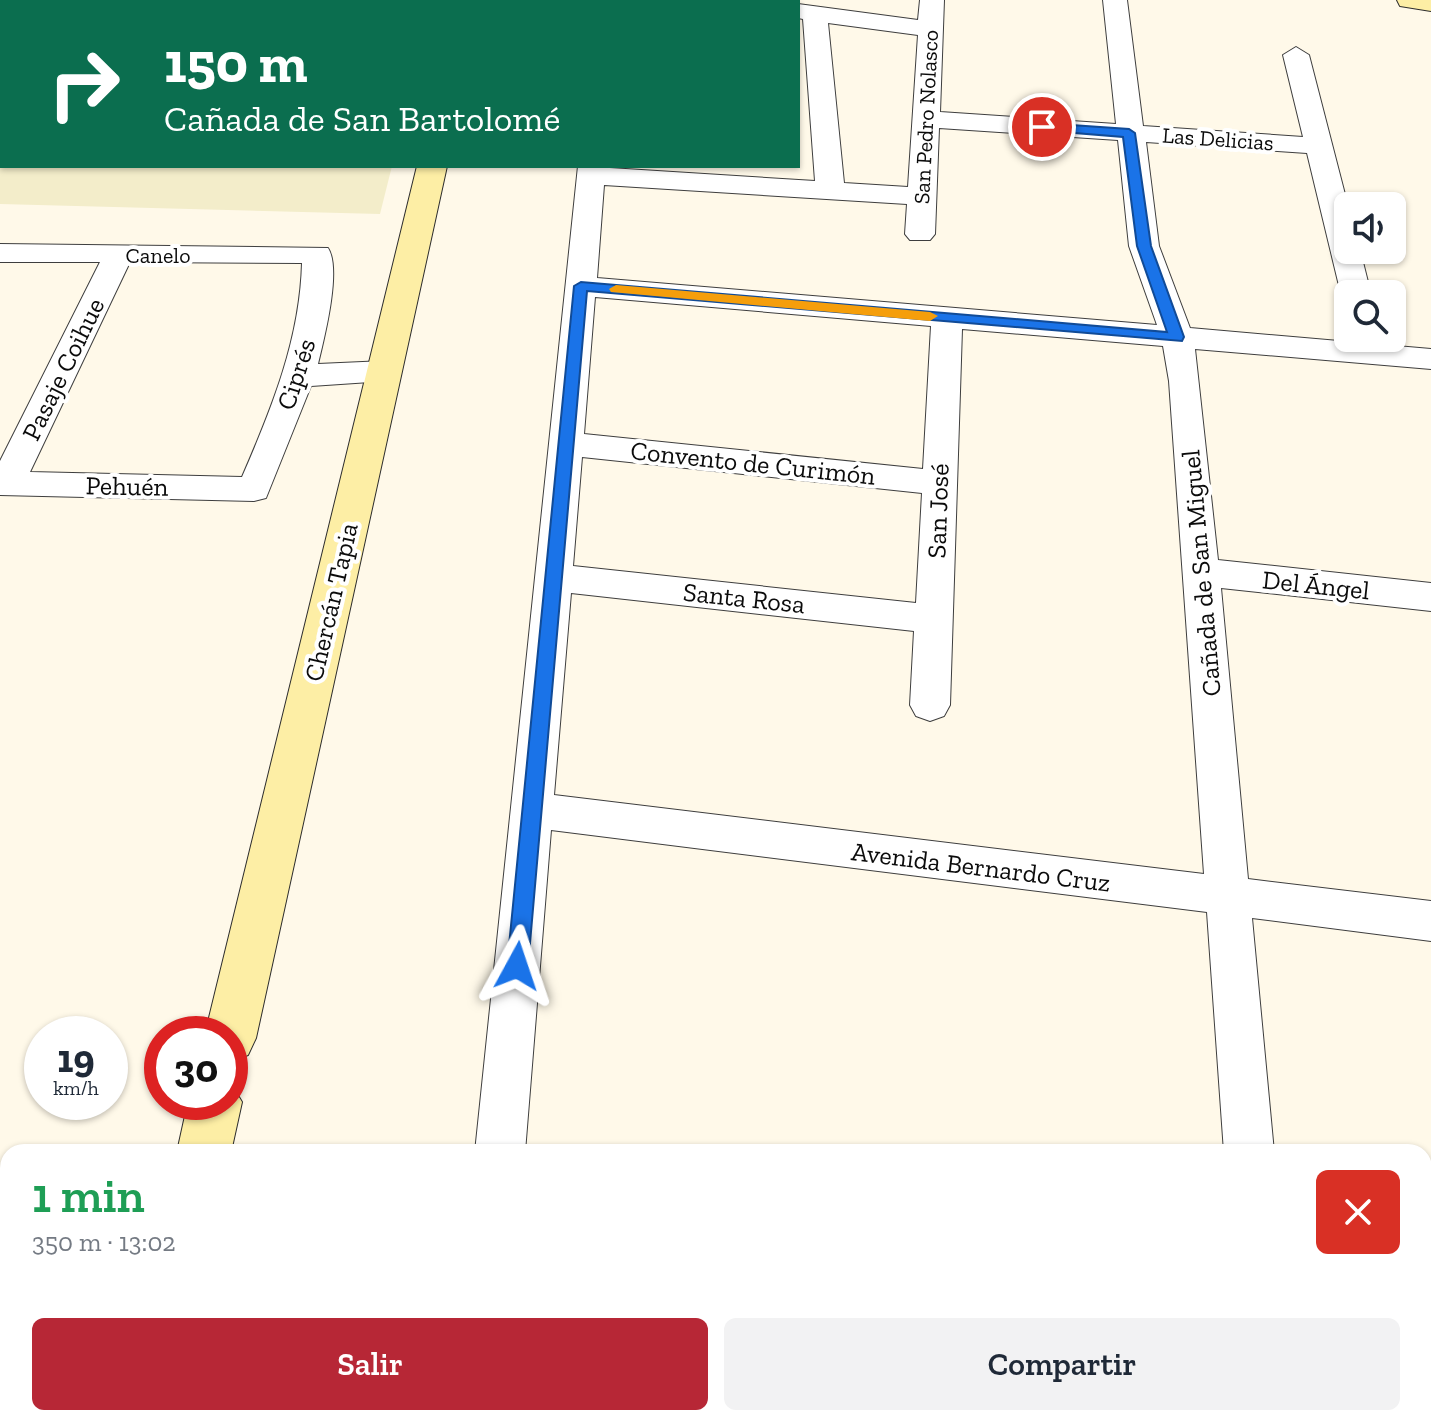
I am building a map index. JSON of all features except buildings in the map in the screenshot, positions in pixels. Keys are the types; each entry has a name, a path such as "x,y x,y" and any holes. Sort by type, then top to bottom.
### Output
{"main road":[{"path":"1410,0 1431,3"},
{"name":"Chercán Tapia","path":"235,1016 432,168"},
{"path":"206,1144 211,1120"}],"street":[{"name":"San Pedro Nolasco","path":"920,234 932,0"},
{"name":"Cañada de San Miguel","path":"1115,0 1144,246 1177,337 1185,381 1248,1144"},
{"path":"830,191 807,12 930,29"},
{"name":"Las Delicias","path":"1296,55 1352,280"},
{"name":"Las Delicias","path":"926,119 1319,146"},
{"path":"501,1144 592,171 922,196"},
{"name":"Canelo","path":"0,253 317,254"},
{"name":"Ciprés","path":"254,489 302,363 318,280 317,254"},
{"name":"Pasaje Coihue","path":"3,484 119,255"},
{"path":"581,286 1431,359"},
{"name":"San José","path":"930,705 947,318"},
{"path":"302,363 388,358"},
{"name":"Convento de Curimón","path":"566,444 939,483"},
{"name":"Pehuén","path":"3,484 254,489"},
{"name":"Del Ángel","path":"1201,572 1431,597"},
{"name":"Santa Rosa","path":"554,578 934,619"},
{"name":"Avenida Bernardo Cruz","path":"532,810 1431,921"}],"shaded area":[{"path":"0,168 392,168 380,214 0,204"}],"slow traffic":[{"path":"616,289 930,316"}],"route":[{"path":"517,966 581,286 1177,337 1144,246 1129,133 1042,127"}]}
